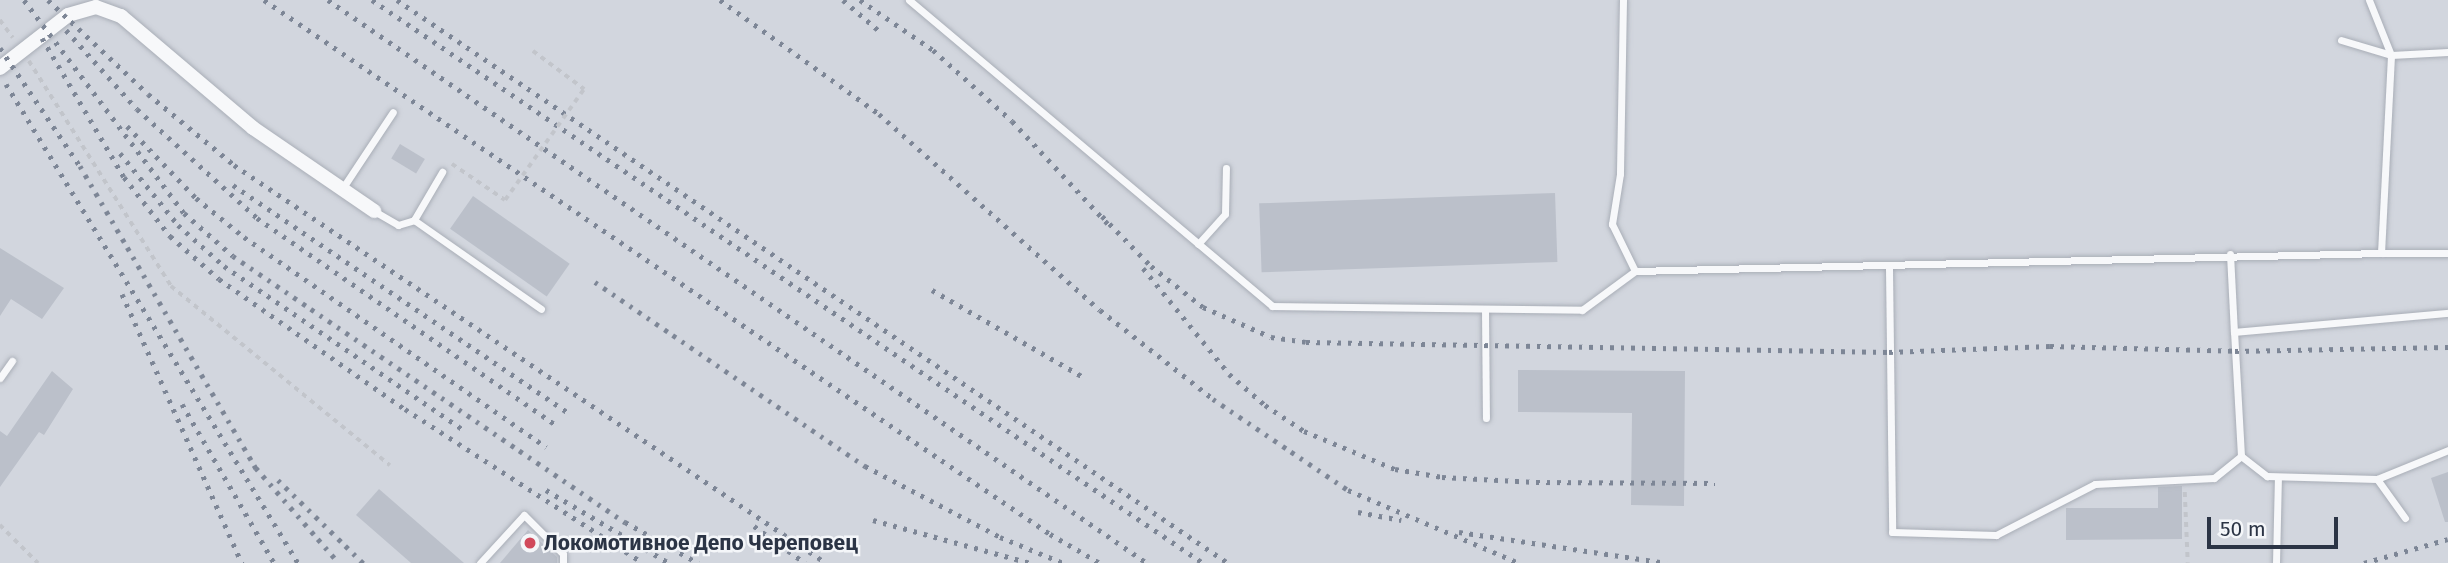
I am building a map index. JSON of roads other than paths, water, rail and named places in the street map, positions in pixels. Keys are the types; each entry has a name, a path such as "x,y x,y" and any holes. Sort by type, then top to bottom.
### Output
{"street":[{"path":"0,68 68,15 112,6 253,128 374,211"}],"lane":[{"path":"909,0 1272,306 1582,310 1635,271 1889,268 2231,254 2448,253"},
{"path":"1623,0 1620,173 1612,224 1635,271"},
{"path":"2369,0 2391,55 2381,253"},
{"path":"2341,40 2391,55 2448,52"},
{"path":"342,189 393,112"},
{"path":"1198,244 1225,214 1226,169"},
{"path":"374,211 398,225 414,220 442,172"},
{"path":"414,220 541,309"},
{"path":"2231,254 2241,456 2267,476 2376,479 2448,450"},
{"path":"1889,268 1892,532 1996,535 2095,484 2214,478 2241,456"},
{"path":"1485,309 1486,418"},
{"path":"2234,332 2448,313"},
{"path":"0,378 12,361"},
{"path":"2276,563 2278,477"},
{"path":"2376,479 2405,518"},
{"path":"481,563 524,516 563,554 563,563"}],"railway":[{"path":"24,0 184,213 233,256 625,522 698,563"},
{"path":"48,0 148,94 234,165 826,563"},
{"path":"264,0 1050,534 1100,563"},
{"path":"328,0 1147,563"},
{"path":"372,0 1203,563"},
{"path":"397,0 1228,563"},
{"path":"720,0 879,114 1100,310 1213,399 1348,490 1519,563"},
{"path":"843,0 878,30"},
{"path":"860,0 933,50 1012,121 1108,224"},
{"path":"66,30 137,109 257,218 556,425"},
{"path":"42,38 124,177 170,236 219,279 405,409 643,563"},
{"path":"0,48 80,166 256,468 339,563"},
{"path":"6,84 298,563"},
{"path":"127,126 196,198 244,237 546,447"},
{"path":"120,153 178,225 224,266 466,432"},
{"path":"233,185 568,413"},
{"path":"1102,216 1151,266 1203,307 1271,337 1306,342 1889,352 2050,346 2235,351 2448,347"},
{"path":"1143,268 1229,374 1265,405 1304,431 1395,469 1442,477 1536,482 1715,483"},
{"path":"595,282 865,466 1000,537 1063,563"},
{"path":"932,290 1085,378"},
{"path":"122,294 242,563"},
{"path":"182,404 274,563"},
{"path":"278,480 363,563"},
{"path":"546,490 669,563"},
{"path":"1358,512 1401,520"},
{"path":"873,520 1030,563"},
{"path":"754,526 805,563"},
{"path":"1459,532 1667,563"},
{"path":"2364,563 2448,539"}],"place":[{"name":"Локомотивное Депо Череповец","path":"530,543"}]}
